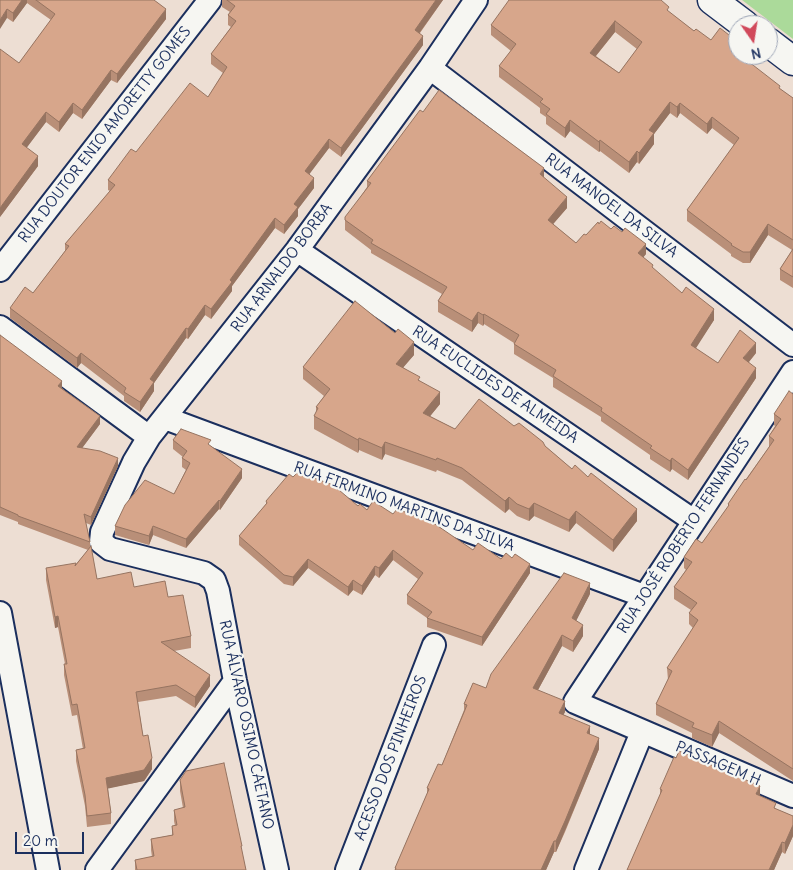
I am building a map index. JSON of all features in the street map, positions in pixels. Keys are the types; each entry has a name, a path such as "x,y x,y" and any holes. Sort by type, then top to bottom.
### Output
{"street":[{"name":"RUA DOUTOR ENIO AMORETTY GOMES","path":"0,270 210,0"},
{"name":"RUA ARNALDO BORBA","path":"214,580 204,573 110,549 101,542 102,532 134,462 149,437 297,250 430,68 476,0"},
{"path":"712,0 732,15"},
{"path":"778,50 793,61"},
{"name":"RUA MANOEL DA SILVA","path":"430,68 793,345"},
{"name":"RUA EUCLIDES DE ALMEIDA","path":"297,250 694,520"},
{"path":"0,327 149,437"},
{"name":"RUA JOSÉ ROBERTO FERNANDES","path":"575,702 793,372"},
{"name":"RUA FIRMINO MARTINS DA SILVA","path":"165,418 644,596"},
{"name":"RUA ÁLVARO OSIMO CAETANO","path":"214,580 218,591 235,681 277,870"},
{"path":"0,613 48,870"},
{"name":"ACESSO DOS PINHEIROS","path":"347,870 434,646"},
{"path":"97,870 235,681"},
{"name":"PASSAGEM H","path":"575,702 793,796"},
{"path":"586,870 642,732"}],"green space":[{"path":"742,0 793,0 793,39 778,28 778,15 762,15"}],"building":[{"path":"0,0 22,0 13,13 7,9 0,20"},
{"path":"36,0 154,0 166,9 117,74 111,70 82,110 73,103 59,122 46,112 22,144 38,156 0,208 0,49 19,63 55,14"},
{"path":"227,0 436,0 415,30 423,36 341,148 329,139 305,171 314,178 294,204 298,207 284,225 275,218 230,280 232,282 211,309 205,305 188,329 186,328 150,379 154,382 140,402 124,392 126,388 81,353 77,358 10,308 25,287 33,293 69,246 65,244 115,185 108,180 131,149 136,152 190,83 208,97 227,67 211,54 236,21 228,15 235,6"},
{"path":"509,0 661,0 669,7 667,10 694,31 696,29 711,40 720,28 728,34 728,65 753,65 793,98 793,240 768,224 750,252 743,252 731,245 687,210 739,138 712,117 707,124 680,103 677,107 670,102 649,130 654,133 639,153 637,151 629,162 570,120 565,128 546,114 550,109 540,102 543,99 499,66 516,44 491,25","holes":["615,21 642,42 619,73 590,53"]},
{"path":"439,90 544,168 540,174 567,197 548,220 576,243 601,221 611,229 614,226 622,232 625,228 646,244 638,253 653,265 652,267 682,293 686,287 714,309 691,345 718,363 740,330 756,343 743,358 756,368 688,470 672,458 670,461 650,448 652,446 601,411 602,408 553,376 556,370 514,344 519,335 484,314 478,312 472,321 438,301 447,287 371,243 373,240 345,220 345,217 371,183 367,181 420,110 423,112"},
{"path":"793,249 793,277 780,269"},
{"path":"355,301 395,333 398,329 414,342 396,364 420,377 418,380 440,392 423,413 455,429 479,399 514,426 519,423 572,469 575,465 588,477 591,473 637,509 613,540 576,511 569,520 534,503 529,509 517,504 509,497 505,501 462,468 385,442 382,448 359,438 358,440 314,416 318,408 316,407 330,389 303,367"},
{"path":"0,335 62,381 58,386 100,416 77,447 100,451 118,458 91,517 84,514 90,542 18,516 0,507"},
{"path":"789,391 793,394 793,769 719,721 712,735 692,727 694,723 656,704 672,671 667,668 698,620 689,613 697,603 674,587 692,562 684,557 696,539 702,543 774,440 769,436 781,419 774,414"},
{"path":"181,429 211,440 208,444 242,469 220,501 186,539 153,526 149,536 115,526 125,505 145,480 174,494 190,463 182,458 187,451 173,440"},
{"path":"298,472 333,485 358,506 360,504 367,510 373,501 393,514 397,509 432,522 473,550 478,543 501,559 506,553 512,558 515,554 530,564 482,637 427,618 432,612 407,595 423,573 393,550 379,568 375,566 362,586 353,580 348,587 308,559 293,577 284,575 239,536 289,474 293,477"},
{"path":"91,546 97,579 131,572 134,587 165,581 168,597 183,595 191,636 161,642 210,675 195,697 176,685 136,692 143,736 148,735 152,758 144,770 106,778 111,813 87,816 76,750 85,748 77,704 72,705 64,664 67,664 58,616 55,617 46,568 76,563 75,566"},
{"path":"564,573 590,583 572,618 583,625 573,641 562,635 533,688 565,701 559,713 590,726 587,733 599,738 565,821 541,870 395,870 429,789 427,788 438,764 442,765 467,705 464,704 473,683 486,688 491,674"},
{"path":"679,751 760,786 756,794 776,803 774,808 793,816 793,825 785,843 782,842 769,870 627,870 662,790 660,789 674,757 676,758"},
{"path":"224,763 246,870 137,870 135,860 154,856 151,839 173,835 172,826 177,825 174,810 185,807 180,780 186,771"}]}
